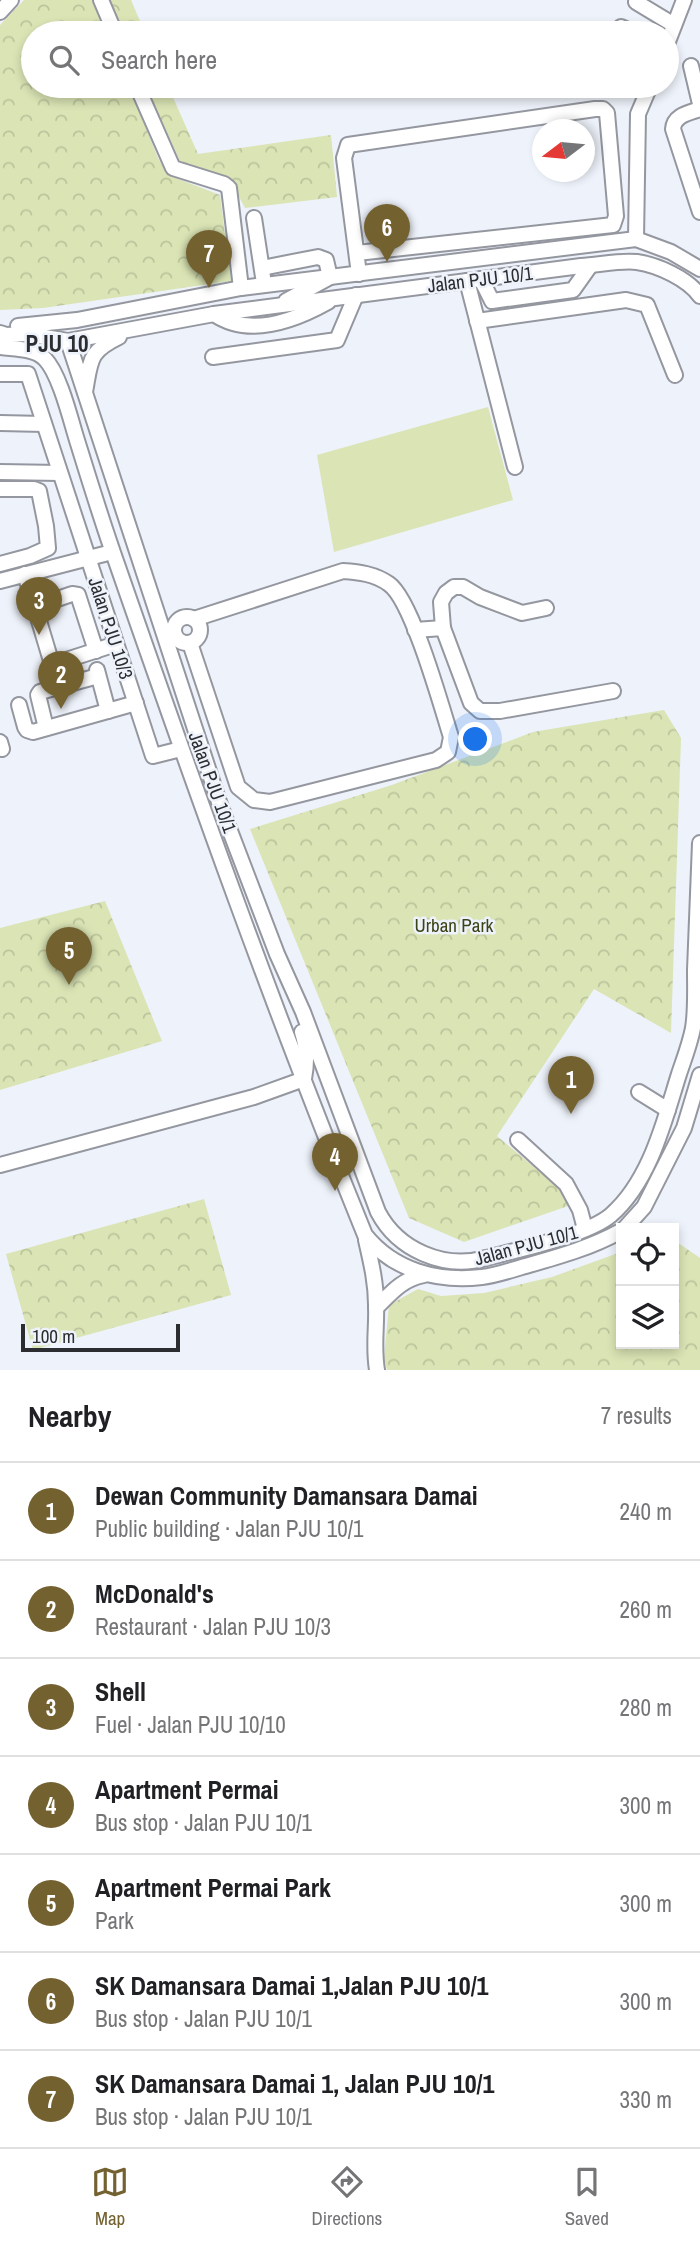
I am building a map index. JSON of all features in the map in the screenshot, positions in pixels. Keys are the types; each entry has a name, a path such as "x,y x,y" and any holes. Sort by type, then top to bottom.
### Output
{"street":[{"path":"0,12 11,0"},
{"path":"101,0 110,21"},
{"path":"676,21 684,0"},
{"path":"636,2 667,21"},
{"path":"691,66 700,107 679,117 673,124 673,135 700,212"},
{"path":"142,98 173,168 229,188 241,288"},
{"path":"636,239 638,114 645,98"},
{"path":"357,253 609,227 616,222 607,113 603,109 595,108 348,145 344,158 359,274"},
{"path":"254,218 265,285"},
{"path":"522,236 524,253"},
{"name":"Jalan PJU 10/1","path":"0,327 77,320 241,288 636,239 671,252 700,269"},
{"path":"262,268 323,257 328,264 330,277 279,305"},
{"name":"Jalan PJU 10/1","path":"700,296 695,289 665,271 636,262 214,314 68,341 161,625 180,644 191,723 219,802 277,954 303,1012 378,1212 385,1226 411,1249 431,1257 458,1262 481,1260 584,1229 610,1216 631,1193 646,1166 668,1110 693,1028 700,843"},
{"path":"474,280 492,300 573,290 590,266"},
{"path":"474,280 477,321 515,467"},
{"path":"213,357 337,340 356,295"},
{"path":"214,314 241,327 286,322 335,298"},
{"path":"477,321 626,300 647,305 675,375"},
{"path":"0,333 27,334 68,341 77,320"},
{"path":"84,393 91,360 96,351 102,345 137,329"},
{"name":"Jalan PJU 10/1","path":"0,347 32,351 45,357 54,373 181,749 365,1235 389,1258 424,1275 457,1278 484,1277 564,1255 616,1234"},
{"name":"Jalan PJU 10/3","path":"0,374 28,374 153,756 181,749"},
{"path":"0,423 44,424"},
{"path":"76,438 90,447 113,485"},
{"path":"0,472 60,473"},
{"path":"0,489 39,491 48,548 0,564"},
{"path":"0,581 113,552"},
{"path":"161,625 185,617 194,619 343,571 365,573 390,584 407,607 452,737 448,752 436,760 270,802 254,800 238,788 180,644 173,633 177,621"},
{"path":"25,574 51,661 57,663 116,644"},
{"path":"546,608 522,613 480,597 463,587 454,587 446,593 441,602 443,628 471,704 480,711 500,710 613,691"},
{"path":"34,607 72,594 78,595 96,651"},
{"path":"180,644 200,634 199,625 194,619"},
{"path":"415,630 443,628"},
{"path":"46,728 38,695 40,692 97,673 108,710"},
{"path":"19,705 27,730 33,732 136,703"},
{"path":"0,1165 254,1097 304,1079 306,1043 277,954"},
{"name":"Jalan PJU 10/1","path":"630,1223 644,1208 694,1121 700,1075"},
{"path":"639,1092 668,1110"},
{"path":"518,1140 566,1184 579,1210 584,1229"},
{"path":"365,1235 375,1275 373,1346 377,1370"},
{"path":"484,1277 547,1241"},
{"path":"376,1308 402,1283 412,1277 424,1275"}],"green space":[{"path":"24,0 94,0 102,21 21,21 21,98 134,98 158,158 168,175 220,195 231,281 43,308 0,310 0,25"},
{"path":"108,0 131,0 140,21 118,21"},
{"path":"151,98 173,98 198,154 331,135 337,197 245,208 229,178 180,161"},
{"path":"488,407 513,500 334,552 317,455"},
{"name":"Urban Park","path":"664,710 681,738 671,1033 594,989 497,1136 577,1203 464,1242 409,1218 250,829 392,785 533,732"},
{"path":"105,901 162,1041 0,1090 0,928"},
{"path":"204,1199 231,1295 33,1350 6,1254"},
{"path":"679,1243 700,1258 700,1370 387,1370 384,1358 389,1305 418,1289 441,1296 484,1293 552,1277 616,1254 616,1349 679,1349"}],"place":[{"name":"SK Damansara Damai 1,Jalan PJU 10/1","path":"387,262"},
{"name":"SK Damansara Damai 1, Jalan PJU 10/1","path":"209,288"},
{"name":"Shell","path":"39,635"},
{"name":"McDonald's","path":"61,709"},
{"name":"Apartment Permai Park","path":"69,985"},
{"name":"Dewan Community Damansara Damai","path":"571,1114"},
{"name":"Apartment Permai","path":"335,1191"}],"district":[{"name":"PJU 10","path":"57,343"}]}
